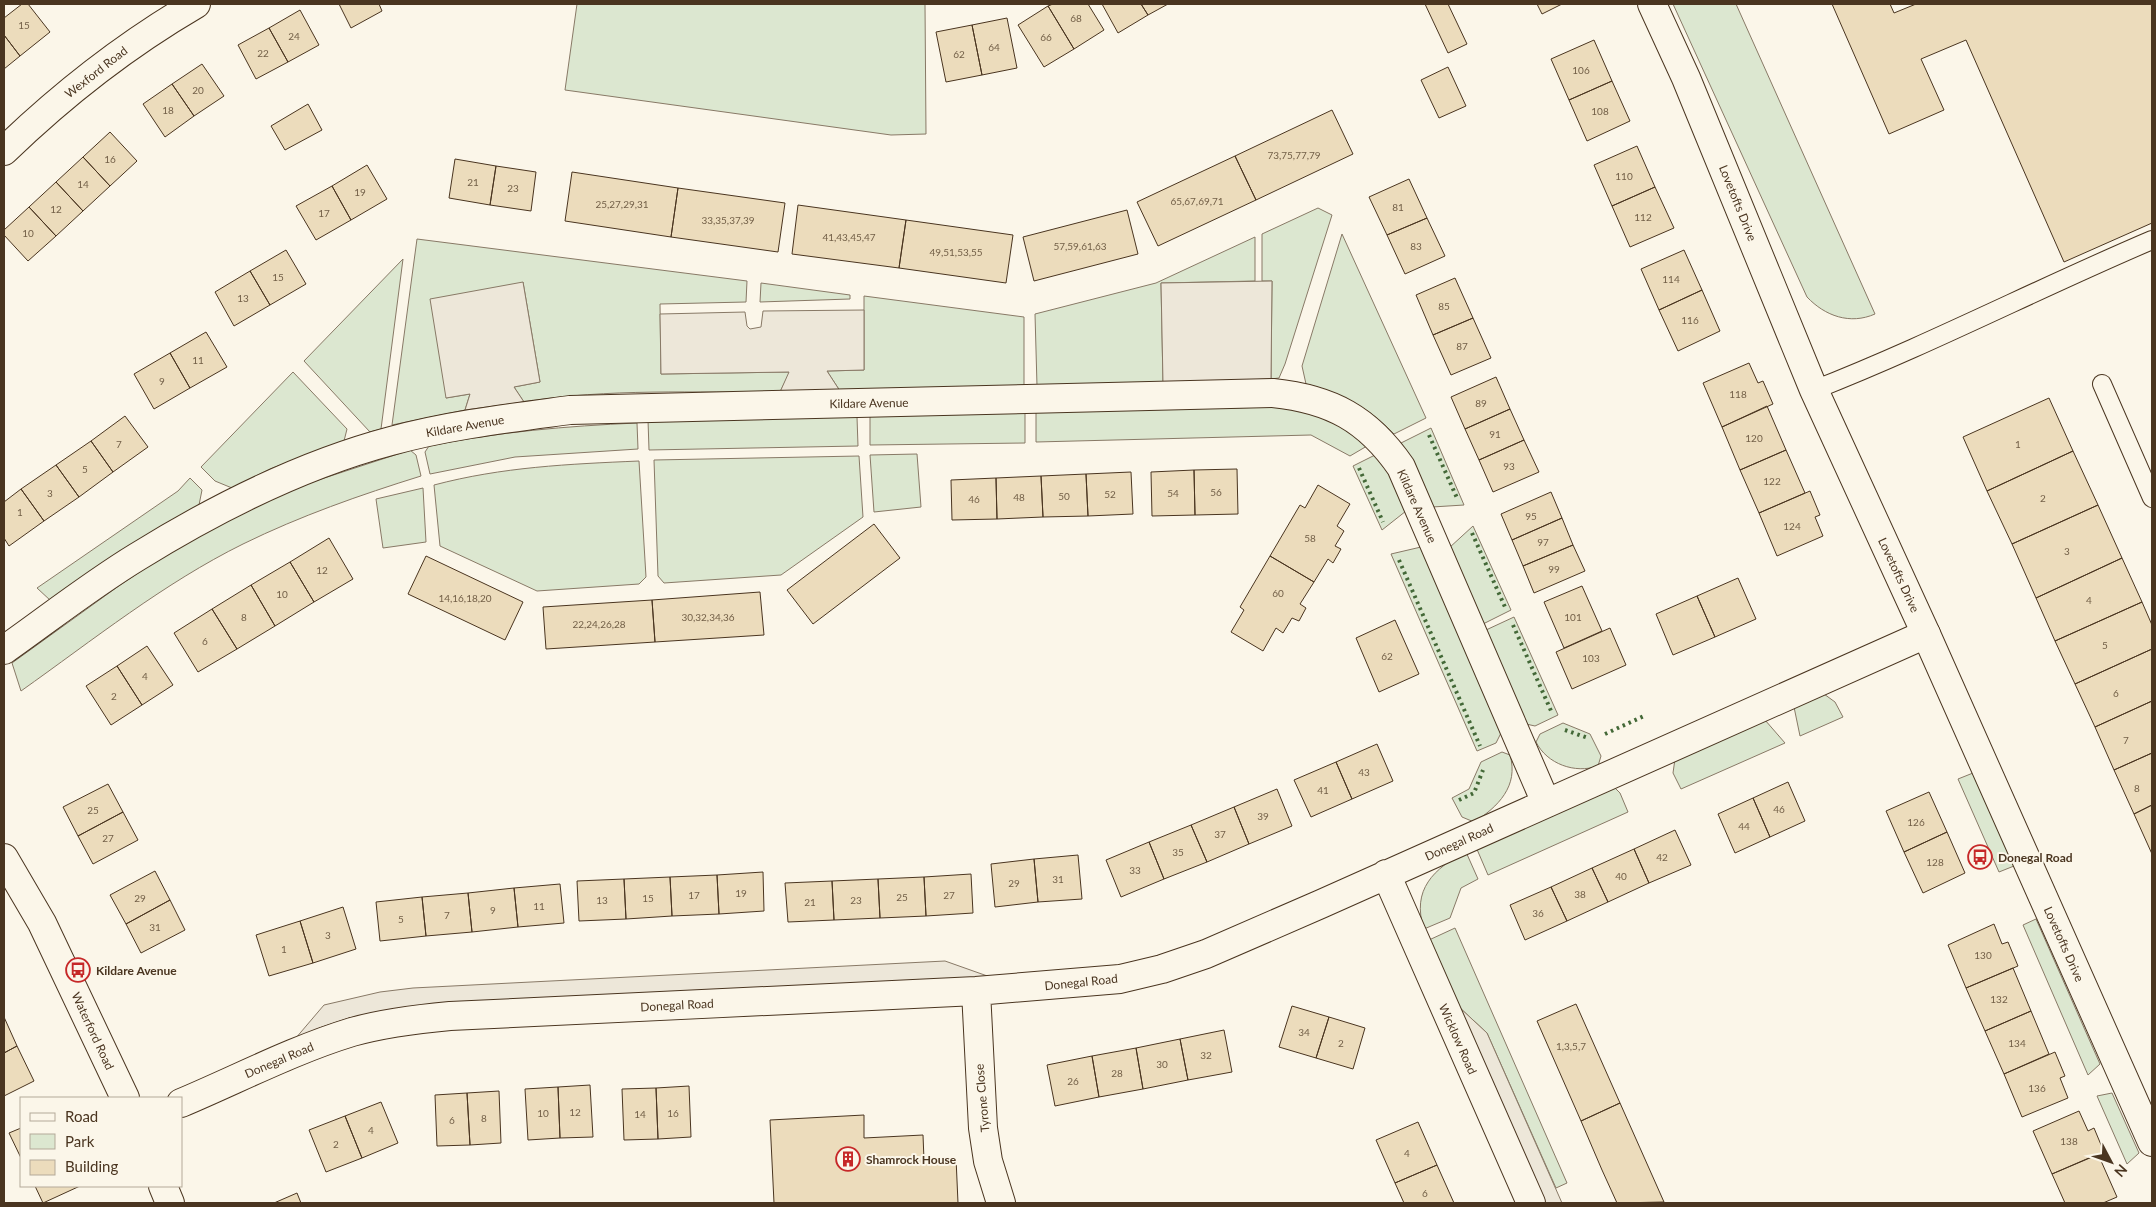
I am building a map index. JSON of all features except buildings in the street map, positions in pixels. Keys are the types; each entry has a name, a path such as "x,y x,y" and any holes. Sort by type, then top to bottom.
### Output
{"street":[{"name":"Wexford Road","path":"4,151 41,116 106,62 150,31 196,4"},
{"name":"Lovetofts Drive","path":"1652,4 1686,78 1814,390 1926,634 2152,1142"},
{"name":"Kildare Avenue","path":"4,650 136,558 256,490 328,462 390,441 443,430 498,419 570,410 1281,394 1318,401 1338,408 1373,434 1401,468 1546,803"},
{"name":"Donegal Road","path":"182,1102 316,1044 353,1032 416,1019 460,1015 976,992 1120,979 1162,969 1206,954 1926,634"},
{"name":"Waterford Road","path":"4,858 42,923 126,1097"},
{"name":"Wicklow Road","path":"1386,874 1531,1203"},
{"name":"Tyrone Close","path":"976,992 984,1128 988,1161 1001,1203"},
{"path":"163,1187 170,1203"}],"lane":[{"path":"1814,390 1883,363 2152,240"},
{"path":"2102,384 2152,498"}],"green space":[{"path":"577,4 925,4 926,134 891,135 565,90"},
{"path":"1673,4 1736,4 1875,314 1856,319 1838,317 1814,304 1807,297"},
{"path":"1318,208 1332,215 1285,364 1279,378 1271,379 1272,281 1262,281 1262,234"},
{"path":"1342,234 1426,418 1394,434 1374,416 1353,402 1306,384 1302,366"},
{"path":"1255,237 1255,281 1161,283 1163,383 1037,386 1035,314 1156,283"},
{"path":"417,239 747,281 746,302 660,304 661,374 790,372 780,392 620,393 524,402 514,387 540,382 523,282 446,398 470,394 465,410 392,425"},
{"path":"403,259 381,429 370,432 304,361"},
{"path":"761,283 850,295 850,299 760,302"},
{"path":"864,296 1024,317 1024,386 840,391 827,371 864,370"},
{"path":"293,372 347,429 344,441 270,469 232,488 215,481 201,467"},
{"path":"1273,407 1301,412 1324,419 1345,430 1367,446 1350,456 1311,435 1036,442 1036,412"},
{"path":"1025,413 1025,443 870,445 870,415"},
{"path":"857,417 858,446 649,450 648,420"},
{"path":"637,423 638,449 515,457 430,474 425,452 429,446 506,433"},
{"path":"1431,428 1464,505 1432,507 1401,443"},
{"path":"410,450 416,455 421,476 308,515 214,559 129,613 21,691 12,663 165,555 209,530 281,495 312,482"},
{"path":"917,454 921,507 874,512 870,455"},
{"path":"1375,455 1393,480 1406,511 1382,530 1353,466"},
{"path":"859,456 863,517 781,575 664,583 658,576 654,460"},
{"path":"639,461 646,577 639,584 537,591 440,546 434,485 510,470"},
{"path":"190,478 202,490 199,505 117,554 51,601 37,588 178,491"},
{"path":"423,488 426,542 383,548 376,499"},
{"path":"1473,526 1511,610 1483,624 1449,548"},
{"path":"1421,547 1501,733 1496,743 1477,751 1391,554"},
{"path":"1514,617 1558,715 1535,726 1526,724 1486,630"},
{"path":"1824,694 1835,702 1843,717 1800,736 1794,707"},
{"path":"1765,720 1785,743 1681,789 1673,773 1675,759"},
{"path":"1563,723 1590,734 1601,756 1598,766 1580,769 1571,768 1554,761 1541,750 1536,742 1540,734"},
{"path":"1502,752 1510,755 1512,776 1509,786 1491,810 1474,822 1462,817 1452,798 1469,789 1481,762"},
{"path":"1973,773 2014,866 1999,872 1958,779"},
{"path":"1613,786 1620,793 1628,812 1488,875 1476,847"},
{"path":"1466,852 1478,879 1461,888 1450,918 1424,929 1421,903 1423,892 1428,882 1444,865"},
{"path":"2036,919 2100,1064 2088,1075 2023,925"},
{"path":"1455,928 1567,1183 1556,1188 1487,1033 1459,1007 1429,940"},
{"path":"2112,1093 2139,1153 2127,1164 2097,1096"}],"shaded area":[{"path":"1272,281 1271,379 1163,383 1161,283"},
{"path":"523,282 540,382 514,387 524,402 465,410 470,394 446,398 430,299"},
{"path":"864,310 864,370 827,371 840,391 780,392 789,372 661,374 660,314 745,312 747,326 750,329 761,327 763,311"},
{"path":"945,961 993,978 381,1012 349,1018 295,1039 324,1005 380,992 413,988"},
{"path":"1459,1007 1487,1033 1562,1203 1545,1203"}],"hedge":[{"path":"1429,435 1457,498"},
{"path":"1359,468 1383,522"},
{"path":"1472,533 1505,607"},
{"path":"1399,560 1480,746"},
{"path":"1513,625 1552,713"},
{"path":"1605,734 1644,716"},
{"path":"1565,730 1588,738"},
{"path":"1459,800 1474,793 1483,770"}],"place":[{"name":"Donegal Road","path":"1980,857"},
{"name":"Kildare Avenue","path":"78,970"},
{"name":"Shamrock House","path":"848,1159"}]}
